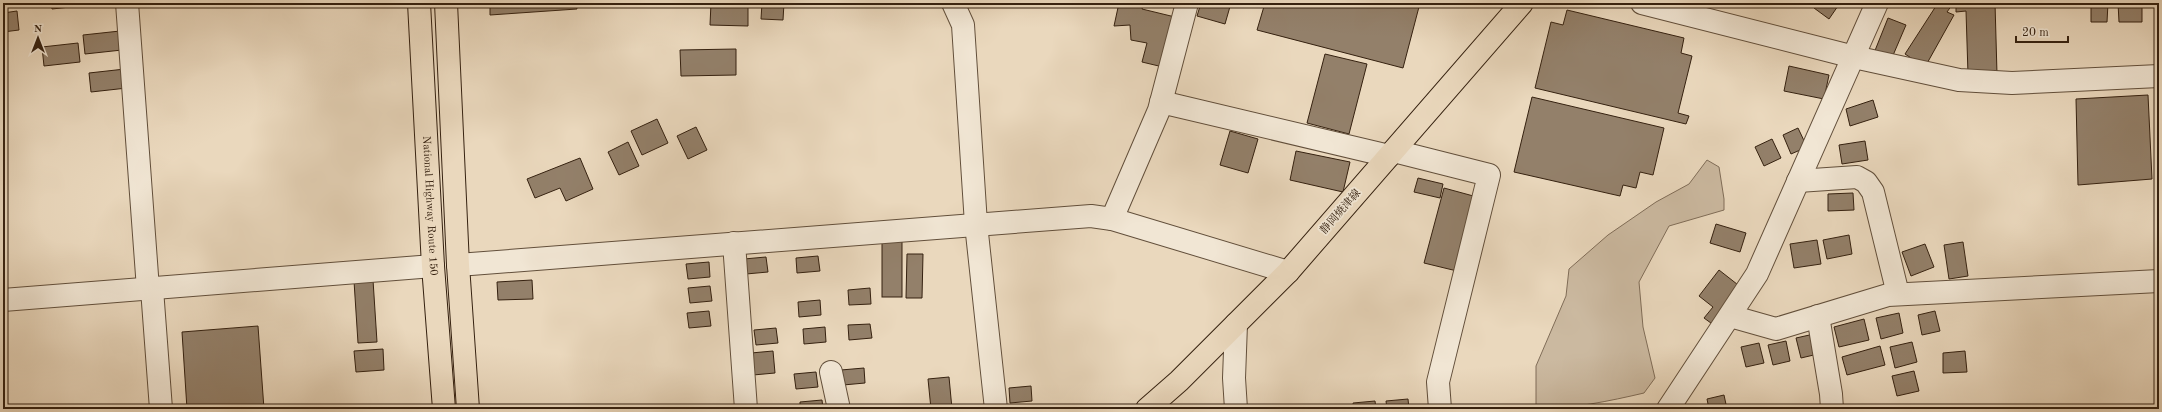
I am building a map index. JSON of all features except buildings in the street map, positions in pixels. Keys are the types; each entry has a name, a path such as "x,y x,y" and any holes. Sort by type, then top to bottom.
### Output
{"main road":[{"name":"National Highway Route 150","path":"419,3 432,266 444,409"},
{"path":"446,3 458,265 468,409"},
{"name":"静岡焼津線","path":"1147,409 1179,381 1288,272 1522,3"}],"street":[{"path":"127,3 161,409"},
{"path":"953,3 963,25 976,224 996,409"},
{"path":"1112,219 1161,102 1187,3"},
{"path":"1642,3 1854,57 1959,80 2012,83 2159,76"},
{"path":"1668,409 1757,274 1877,3"},
{"path":"1161,102 1490,175 1438,382 1440,409"},
{"path":"1798,181 1857,177 1866,182 1873,192 1898,294"},
{"path":"458,265 1091,216 1112,219 1288,272"},
{"path":"734,243 746,409"},
{"path":"3,300 432,266"},
{"path":"1730,316 1776,329 1888,295 2159,281"},
{"path":"1818,316 1832,394 1832,409"},
{"path":"1236,324 1234,378 1236,409"},
{"path":"831,372 839,409"}],"shaded area":[{"path":"1707,160 1719,167 1724,199 1724,210 1669,226 1639,282 1643,327 1655,378 1644,393 1604,402 1577,406 1536,409 1536,366 1566,296 1569,269 1608,235 1656,202 1689,184"}]}
